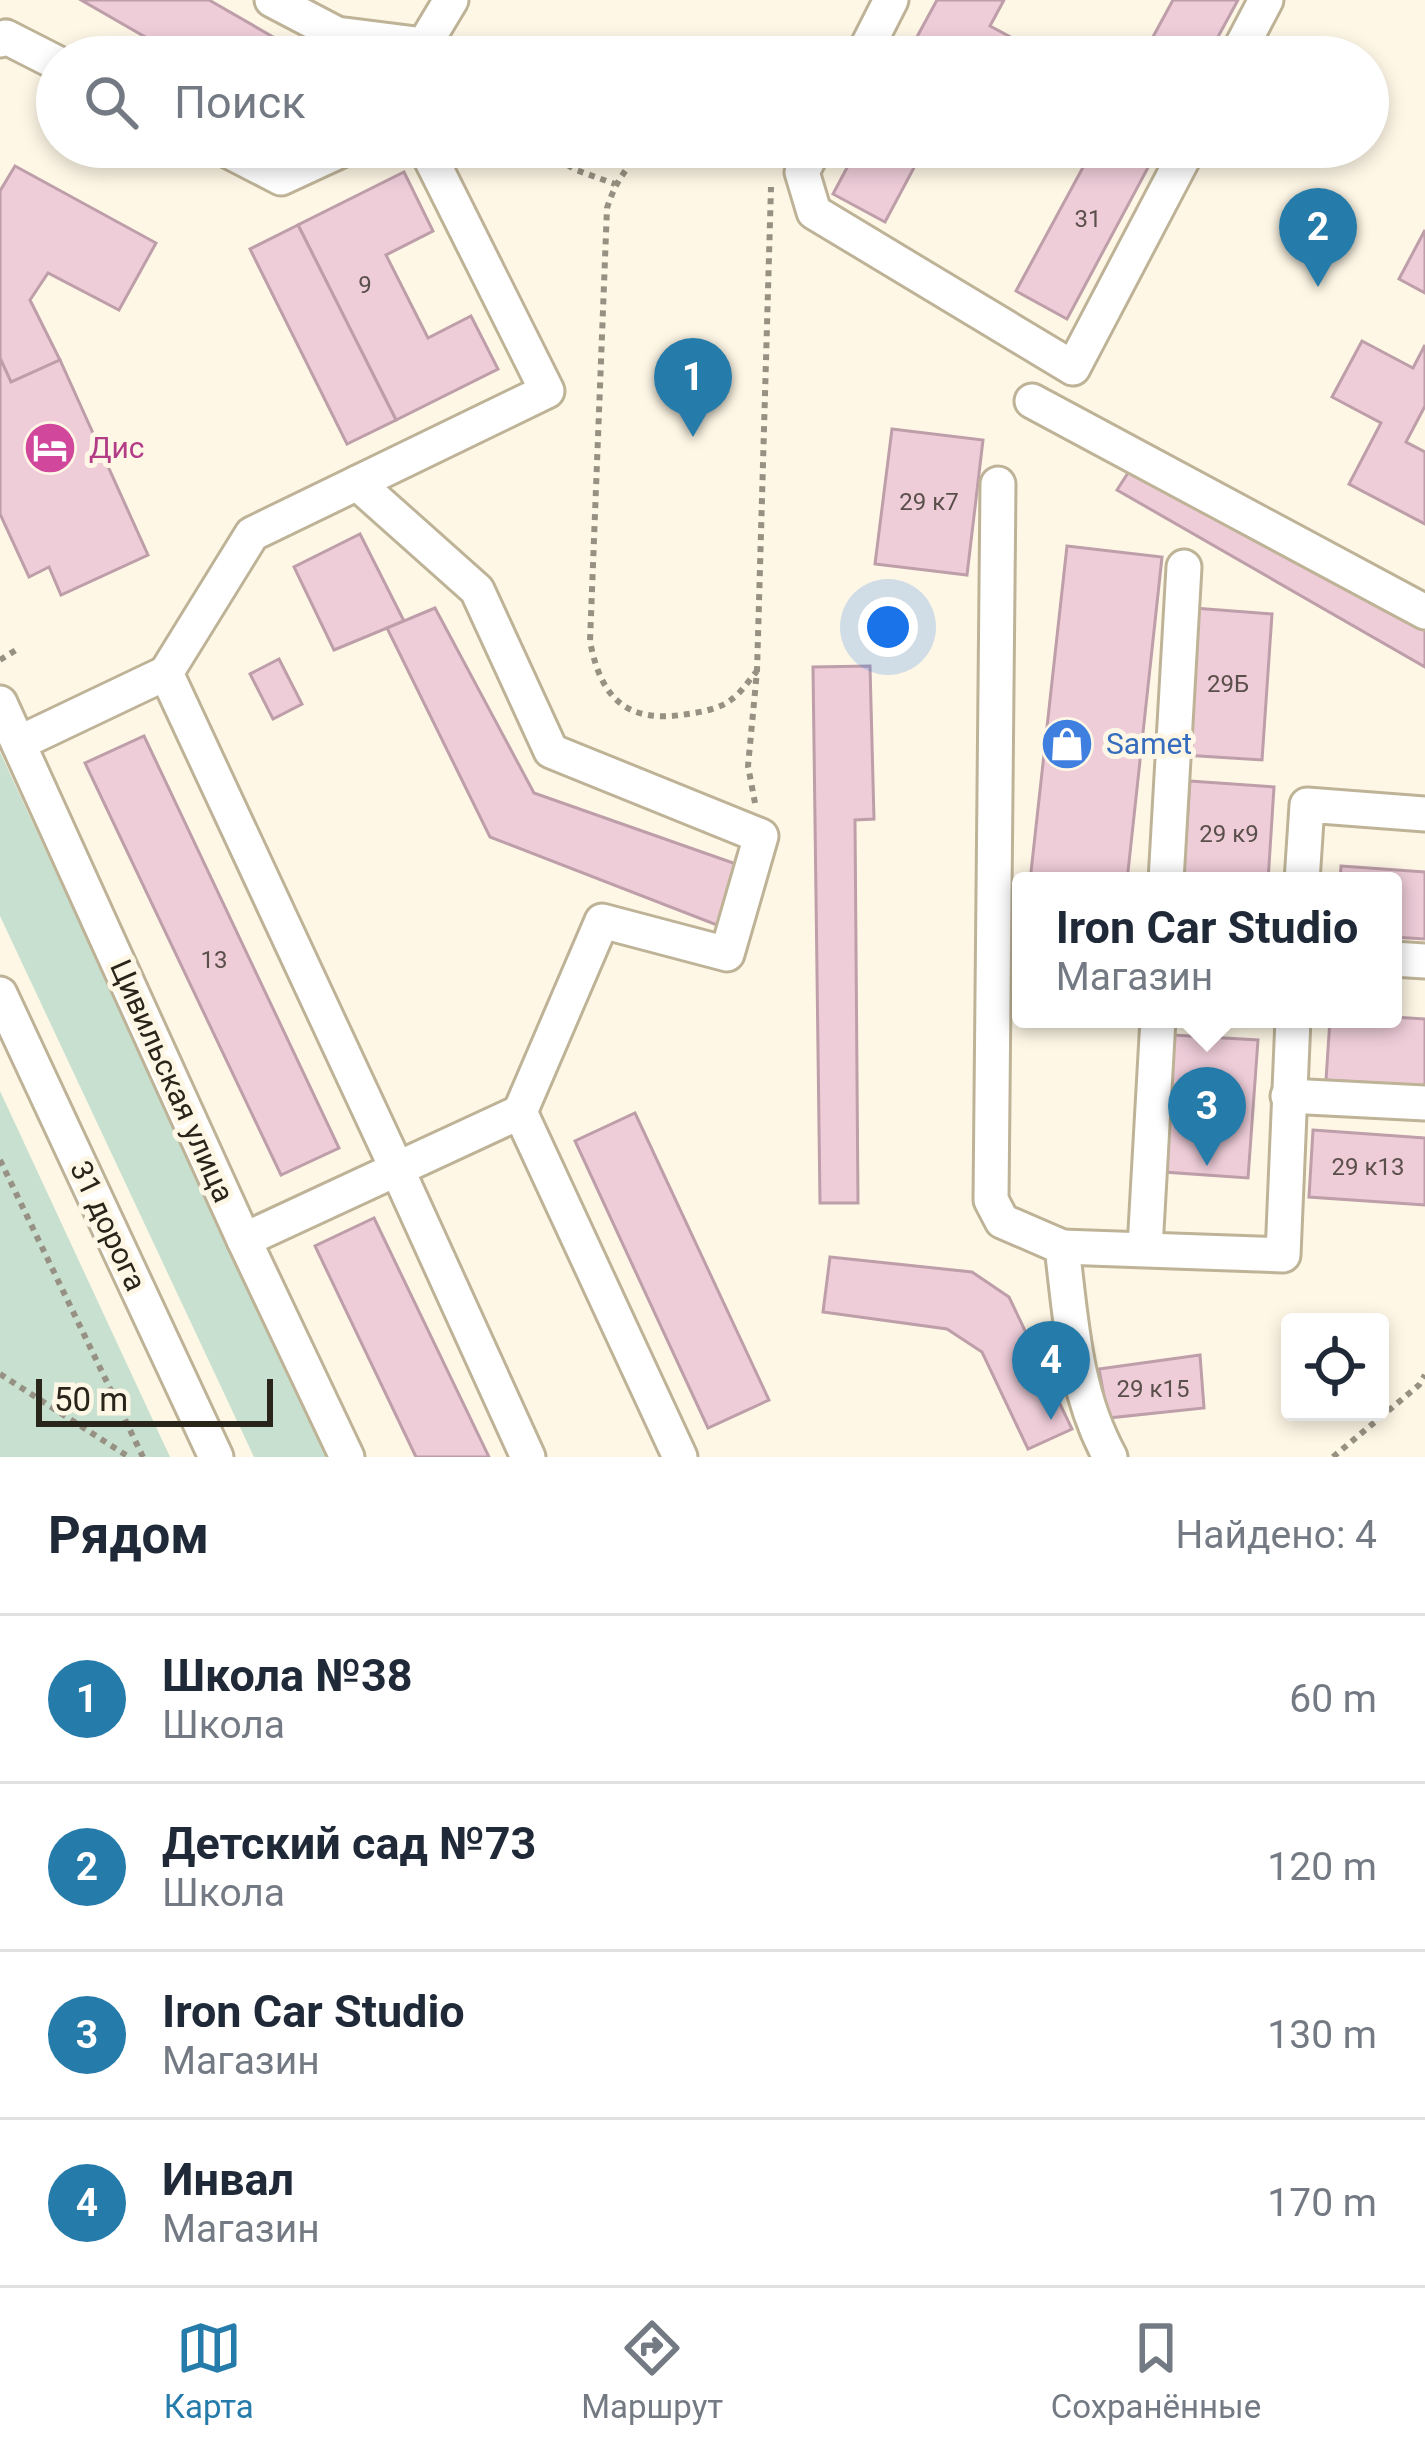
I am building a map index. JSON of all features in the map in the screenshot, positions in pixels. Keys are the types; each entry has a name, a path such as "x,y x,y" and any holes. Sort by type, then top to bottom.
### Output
{"street":[{"path":"272,0 337,34 353,36"},
{"path":"429,36 451,0"},
{"path":"873,36 891,0"},
{"path":"1247,36 1266,0"},
{"path":"0,40 6,37 36,52"},
{"path":"261,168 281,178 303,168"},
{"path":"19,743 166,674 252,534 547,391 436,168"},
{"path":"804,168 814,212 1073,368 1178,168"},
{"path":"1032,401 1425,612"},
{"path":"244,1240 520,1112 602,921 727,954 761,836 550,751 477,590 358,483"},
{"path":"998,484 991,1200 1002,1221 1062,1246 1283,1256 1292,1028"},
{"path":"1167,872 1184,567"},
{"path":"166,674 528,1457"},
{"name":"Цивильская улица","path":"0,703 347,1457"},
{"path":"1303,872 1307,805 1425,814"},
{"name":"31 дорога","path":"0,994 217,1457"},
{"path":"1145,1248 1157,1028"},
{"path":"1288,1096 1425,1103"},
{"path":"520,1112 680,1457"},
{"path":"1062,1246 1076,1366 1092,1423 1110,1457"}],"path":[{"path":"573,168 615,184"},
{"path":"628,168 615,184 607,208 590,641 596,669 612,699 635,713 663,718 730,703 758,671"},
{"path":"761,836 748,766 758,671 771,186"},
{"path":"0,660 16,650"},
{"path":"0,1160 143,1457"},
{"path":"0,1374 129,1457"},
{"path":"1333,1457 1425,1375"}],"green space":[{"path":"0,752 327,1457 254,1457 0,916"},
{"path":"0,1091 170,1457 0,1457"}],"building":[{"path":"81,0 209,0 272,36 144,36"},
{"path":"937,0 1004,0 990,26 1009,36 917,36"},
{"path":"1173,0 1238,0 1218,36 1153,36"},
{"path":"15,166 156,243 119,310 48,273 30,300 60,360 11,382 0,358 0,191"},
{"path":"847,168 914,168 885,222 833,194"},
{"path":"1083,168 1148,168 1067,319 1016,291"},
{"path":"404,172 433,231 386,255 428,338 471,316 498,369 396,420 298,225"},
{"path":"298,225 396,420 347,444 250,249"},
{"path":"1425,230 1425,293 1399,279"},
{"path":"1362,341 1413,368 1425,345 1425,406 1406,442 1425,452 1425,524 1349,484 1381,423 1332,397"},
{"name":"Дис","path":"0,358 11,382 60,360 148,555 61,595 49,567 29,577 0,514"},
{"path":"892,429 983,440 967,575 875,564"},
{"path":"1135,462 1425,629 1425,667 1117,490"},
{"path":"360,534 404,621 334,650 294,567"},
{"path":"1067,546 1162,557 1128,872 1031,872"},
{"path":"435,608 534,793 736,864 717,925 490,837 387,628"},
{"path":"1194,608 1272,614 1262,760 1184,755"},
{"path":"279,659 302,704 273,719 250,674"},
{"path":"870,666 874,819 855,820 858,1203 820,1203 813,667"},
{"path":"144,736 339,1148 281,1175 85,763"},
{"path":"1190,781 1274,787 1269,872 1184,872"},
{"path":"1341,866 1425,872 1425,939 1402,938 1402,872 1341,872"},
{"path":"1402,1018 1425,1019 1425,1086 1326,1080 1329,1028 1402,1028"},
{"path":"1173,1035 1258,1040 1248,1178 1164,1172"},
{"path":"635,1113 769,1400 708,1428 575,1141"},
{"path":"1313,1130 1425,1138 1425,1205 1309,1197"},
{"path":"374,1218 489,1457 416,1457 315,1246"},
{"path":"830,1257 972,1272 1009,1297 1072,1429 1028,1449 982,1352 947,1329 823,1312"},
{"path":"1200,1355 1204,1408 1108,1418 1099,1369"}],"place":[{"name":"Детский сад №73","path":"1318,287"},
{"name":"Школа №38","path":"693,437"},
{"name":"Дис","path":"50,448"},
{"name":"Samet","path":"1067,744"},
{"name":"Iron Car Studio","path":"1207,1166"},
{"name":"Инвал","path":"1051,1420"}]}
